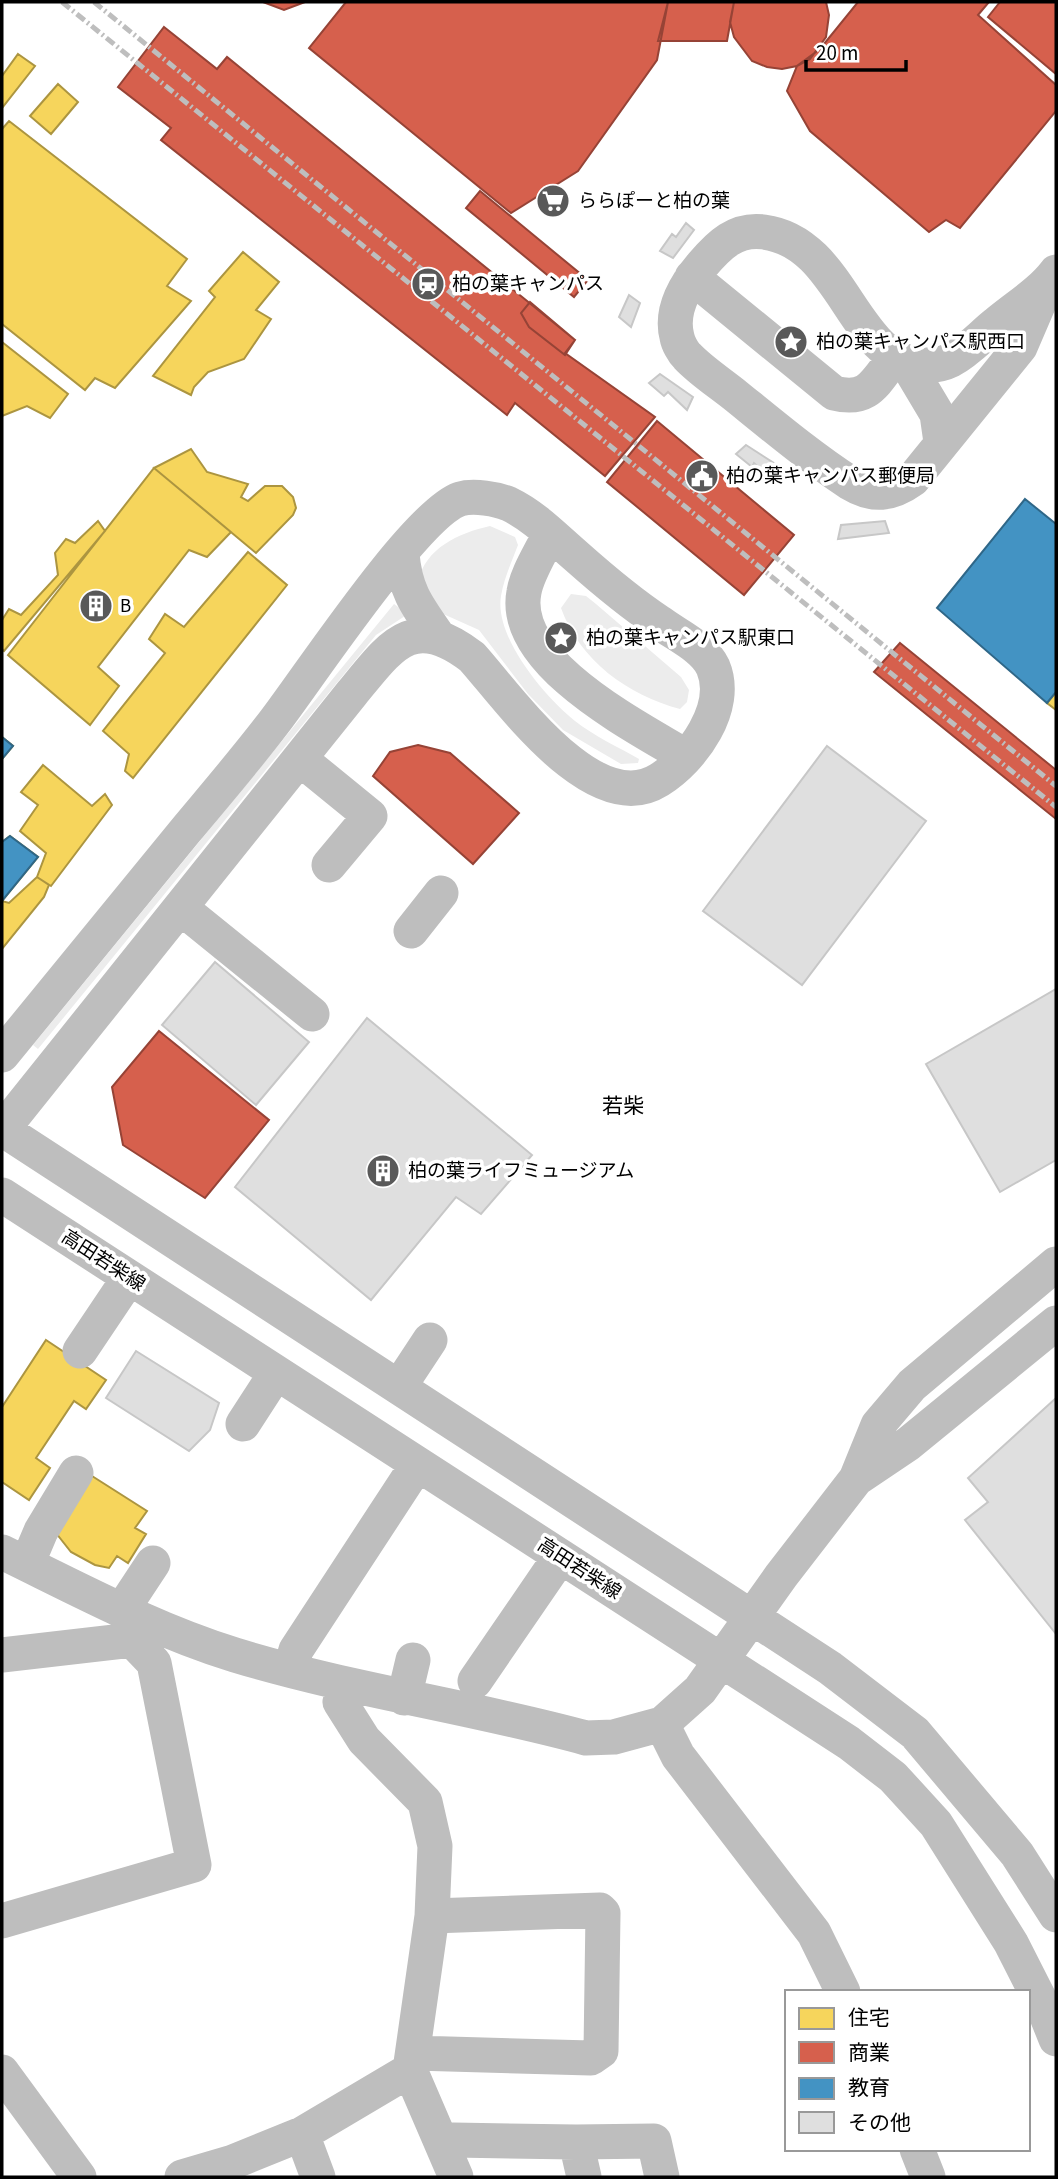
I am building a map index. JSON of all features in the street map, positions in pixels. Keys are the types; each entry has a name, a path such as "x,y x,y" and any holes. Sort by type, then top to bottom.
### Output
{"street":[{"path":"941,442 937,414 901,360 864,327 834,278 814,258 790,242 767,232 745,230 719,245 692,277 680,299 676,319 677,337 685,355 835,474 864,491 878,494 897,490 913,479 1020,347 1052,277"},
{"path":"692,277 834,394 853,398 867,392 901,360"},
{"path":"901,360 929,365 949,362 973,346 1052,277"},
{"path":"2,1055 276,721 326,648 402,554 434,517 460,499 486,498 507,503 550,533 621,596 698,649 711,662 717,680 714,711 685,756 659,780 638,788 610,784 584,772 549,746 472,657 438,636 411,598 404,580 402,554"},
{"path":"550,533 524,591 524,616 535,641 565,676 598,703 685,756"},
{"path":"438,636 410,636 388,649 2,1130 830,1668 915,1733 1017,1854 1056,1915"},
{"path":"300,759 370,816 365,832 329,865"},
{"path":"411,931 441,893"},
{"path":"181,908 313,1014"},
{"name":"高田若柴線","path":"2,1195 849,1743 893,1777 936,1824 1011,1943 1042,2004 1056,2039"},
{"path":"76,1473 41,1531 14,1558 132,1623 345,1685 586,1738 614,1737 662,1724 700,1690 856,1479 878,1425 912,1385 1056,1264"},
{"path":"80,1351 130,1278"},
{"path":"856,1479 908,1444 1056,1323"},
{"path":"399,1387 430,1340"},
{"path":"243,1424 276,1373"},
{"path":"290,1670 296,1650 417,1465"},
{"path":"475,1681 560,1557"},
{"path":"2,1921 194,1865 154,1663 132,1623 153,1563"},
{"path":"2,1655 132,1623"},
{"path":"404,1698 413,1660"},
{"path":"345,1685 340,1702 365,1740 425,1802 435,1846 432,1916 412,2062 456,2177"},
{"path":"662,1724 678,1756 814,1933 842,1990"},
{"path":"182,2177 233,2162 302,2134 412,2062 590,2058 601,2051 603,1913 600,1910 432,1916"},
{"path":"2,2072 79,2177"},
{"path":"302,2134 318,2177"},
{"path":"442,2144 453,2140 654,2141 662,2177"},
{"path":"576,2142 584,2177"},
{"path":"918,2151 928,2177"}],"shaded area":[{"path":"490,526 515,537 518,545 502,589 501,612 505,629 524,665 550,697 575,721 639,759 638,763 621,764 563,730 528,694 479,630 441,613 418,582 428,560 445,544"},
{"path":"571,594 586,596 681,677 689,690 687,702 680,709 642,695 593,660 569,627 561,608"},
{"path":"394,604 408,614 376,635 38,1049 33,1045"}],"building: 住宅":[{"path":"18,54 35,66 2,108 2,76"},
{"path":"58,84 78,102 51,134 30,116"},
{"path":"9,121 187,259 167,286 191,301 115,388 95,378 85,390 2,324 2,129"},
{"path":"243,252 279,282 256,310 271,319 244,359 208,372 194,387 191,395 153,376 215,297 209,291"},
{"path":"2,342 68,394 50,418 27,406 2,416"},
{"path":"191,449 207,472 248,484 241,497 248,501 265,486 282,486 293,497 296,508 293,515 256,553 154,468"},
{"name":"B","path":"154,468 231,532 207,557 189,550 98,667 119,686 90,725 8,655"},
{"path":"98,521 105,531 4,651 2,620 9,609 21,615 58,575 55,553 66,539 75,543"},
{"path":"248,552 287,585 133,778 125,771 129,754 103,731 165,653 149,639 165,614 184,627"},
{"path":"1056,692 1056,710 1047,703"},
{"path":"2,737 13,746 2,759"},
{"path":"43,765 92,806 105,794 112,805 51,886 37,877 46,853 20,831 38,805 21,792"},
{"path":"10,836 38,857 2,901 2,842"},
{"path":"37,877 49,885 44,897 2,949 2,901 9,903"},
{"path":"46,1340 106,1380 86,1409 74,1401 36,1458 50,1468 29,1500 2,1482 2,1407"},
{"path":"92,1476 147,1511 135,1528 146,1534 128,1563 117,1556 109,1568 95,1565 71,1552 56,1533"}],"building: 商業":[{"path":"263,2 305,2 284,10"},
{"path":"346,2 668,2 657,60 578,171 511,213 309,48"},
{"path":"668,2 734,2 727,41 658,41"},
{"path":"734,2 826,2 829,15 826,37 810,59 797,66 782,69 767,67 752,61 734,37 730,22"},
{"path":"858,2 989,2 978,15 1056,85 1056,111 960,228 946,220 929,232 810,131 787,91 797,66 820,49"},
{"path":"1000,2 1056,2 1056,74 988,17"},
{"path":"164,27 217,69 227,57 575,340 565,353 655,417 605,476 515,403 507,415 161,140 171,128 118,87"},
{"path":"480,191 588,280 574,297 466,208"},
{"path":"530,302 575,340 565,355 529,327 521,313"},
{"path":"657,421 794,535 744,595 607,482"},
{"path":"900,643 1056,770 1056,819 874,672"},
{"path":"418,745 450,753 519,813 473,864 373,776 390,752"},
{"path":"159,1031 269,1120 205,1198 123,1145 112,1087"}],"building: 教育":[{"path":"1025,499 1056,524 1056,692 1047,703 937,608"},
{"path":"2,737 13,746 2,759"},
{"path":"10,836 38,857 2,901 2,842"}],"building: その他":[{"path":"686,223 694,230 673,258 660,251 672,234 676,237"},
{"path":"629,295 640,303 631,327 619,317"},
{"path":"660,374 693,397 687,410 668,392 664,396 649,383"},
{"path":"746,445 780,467 774,481 754,463 752,467 736,454"},
{"path":"885,521 889,533 838,539 841,525"},
{"path":"827,746 926,821 802,985 703,911"},
{"path":"215,962 309,1042 256,1105 162,1025"},
{"path":"1056,989 1056,1160 1000,1192 926,1064"},
{"name":"柏の葉ライフミュージアム","path":"367,1018 532,1155 481,1214 456,1197 371,1300 235,1187"},
{"path":"136,1351 219,1403 210,1430 189,1451 106,1398"},
{"path":"1056,1398 1056,1634 965,1520 988,1502 968,1478"}],"railway":[{"path":"62,2 1056,807"},
{"path":"94,2 1056,786"}],"place":[{"name":"ららぽーと柏の葉","path":"553,201"},
{"name":"柏の葉キャンパス","path":"428,284"},
{"name":"柏の葉キャンパス駅西口","path":"791,342"},
{"name":"柏の葉キャンパス郵便局","path":"702,476"},
{"name":"B","path":"96,606"},
{"name":"柏の葉キャンパス駅東口","path":"561,638"},
{"name":"柏の葉ライフミュージアム","path":"383,1171"}],"district":[{"name":"若柴","path":"623,1106"}]}
